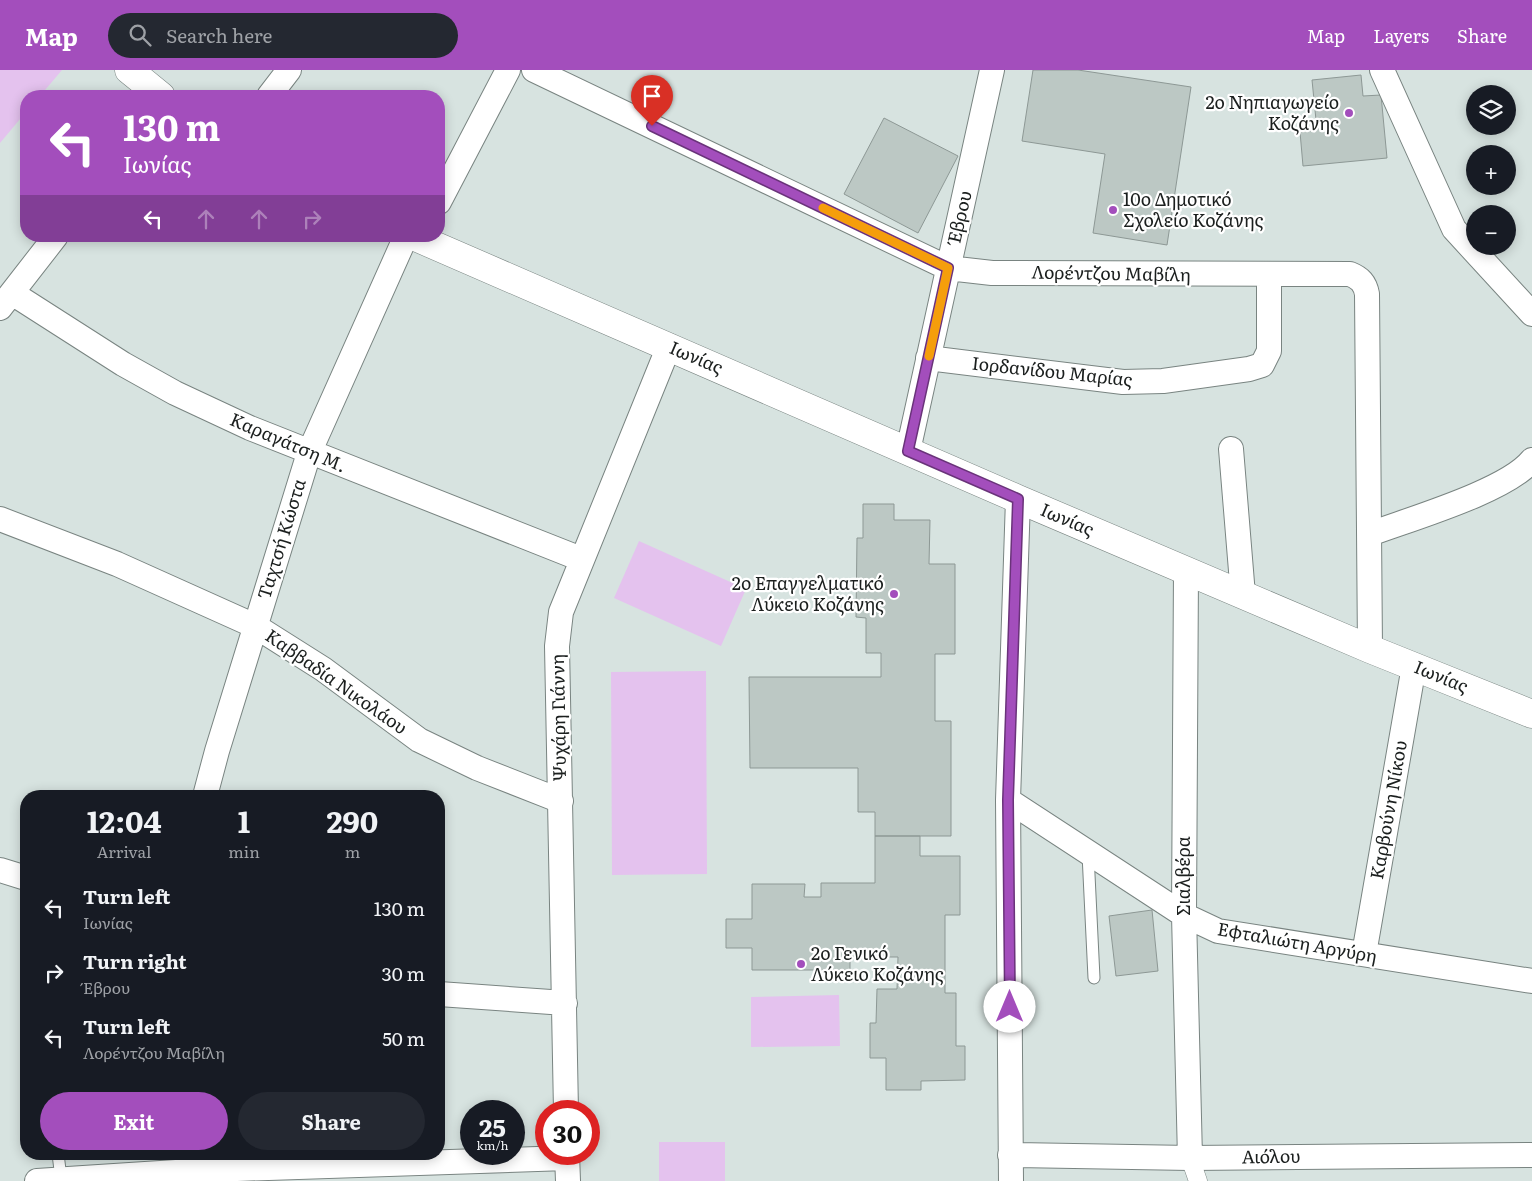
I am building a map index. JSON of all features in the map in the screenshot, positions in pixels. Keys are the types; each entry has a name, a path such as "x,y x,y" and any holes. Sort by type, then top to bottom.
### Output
{"main road":[{"name":"Ιωνίας","path":"427,242 1018,499 1370,649 1532,714"}],"street":[{"path":"274,90 289,70"},
{"path":"445,191 508,70"},
{"name":"Λορέντζου Μαβίλη","path":"534,70 948,268 992,272 1350,274 1358,278 1365,286 1370,534 1370,649"},
{"name":"Έβρου","path":"908,451 992,70"},
{"path":"1382,70 1454,229 1532,314"},
{"path":"6,301 51,242"},
{"name":"Ταχτσή Κώστα","path":"208,790 255,626 309,452 413,242"},
{"name":"Ιορδανίδου Μαρίας","path":"928,358 1124,382 1163,381 1249,369 1262,365 1269,351 1269,275"},
{"name":"Καραγάτση Μ.","path":"6,301 175,393 309,452 581,559"},
{"name":"Ψυχάρη Γιάννη","path":"566,1100 557,646 561,612 668,346"},
{"path":"1231,449 1243,595"},
{"path":"1370,534 1486,491 1531,463"},
{"path":"1010,1181 1008,800 1018,499"},
{"name":"Καββαδία Νικολάου","path":"0,519 108,561 255,626 323,669 419,740 477,768 560,801"},
{"name":"Σιαλβέρα","path":"1186,570 1184,915 1190,1158 1198,1181"},
{"name":"Καρβούνη Νίκου","path":"1364,954 1414,666"},
{"name":"Εφταλιώτη Αργύρη","path":"1008,800 1184,915 1218,931 1532,981"},
{"path":"0,870 20,876"},
{"path":"445,994 565,1003"},
{"name":"Αιόλου","path":"1010,1155 1190,1158 1532,1155"},
{"path":"37,1181 61,1178 207,1176 537,1165"}],"lane":[{"path":"1088,852 1094,978"},
{"path":"59,1160 61,1178"}],"shaded area":[{"path":"0,70 62,70 45,90 20,90 20,119 0,143"},
{"path":"639,541 746,589 721,646 614,598"},
{"path":"706,671 707,874 612,875 611,672"},
{"path":"839,995 840,1046 751,1047 751,997"},
{"path":"659,1142 725,1142 725,1181 659,1181"}],"building":[{"path":"1033,70 1078,70 1191,87 1167,245 1093,233 1105,154 1022,141"},
{"name":"2ο Νηπιαγωγείο Κοζάνης","path":"1361,75 1363,96 1381,95 1387,158 1303,166 1300,132 1317,130 1312,80"},
{"path":"884,118 958,156 918,233 844,194"},
{"path":"863,504 894,504 894,520 930,520 929,564 955,564 955,654 935,654 935,721 951,721 951,836 875,836 875,812 858,812 858,768 750,768 749,677 881,677 881,653 866,653 866,618 856,617 857,538 863,538"},
{"name":"2ο Γενικό Λύκειο Κοζάνης","path":"875,836 920,836 920,856 960,856 960,915 945,915 945,993 956,993 956,1046 965,1046 965,1080 921,1081 921,1090 886,1090 886,1058 870,1058 870,1023 876,1023 877,989 897,989 898,957 850,957 850,970 752,970 752,948 726,948 726,919 752,919 752,884 805,884 804,897 821,897 821,883 875,883"},
{"path":"1152,910 1158,971 1116,976 1109,916"}],"slow traffic":[{"path":"823,208 948,268 929,356"}],"place":[{"name":"2ο Νηπιαγωγείο Κοζάνης","path":"1349,113"},
{"name":"10ο Δημοτικό Σχολείο Κοζάνης","path":"1113,210"},
{"name":"2ο Επαγγελματικό Λύκειο Κοζάνης","path":"894,594"},
{"name":"2ο Γενικό Λύκειο Κοζάνης","path":"801,964"}],"route":[{"path":"652,126 948,268 908,451 1018,499 1008,800 1010,1007"}]}
